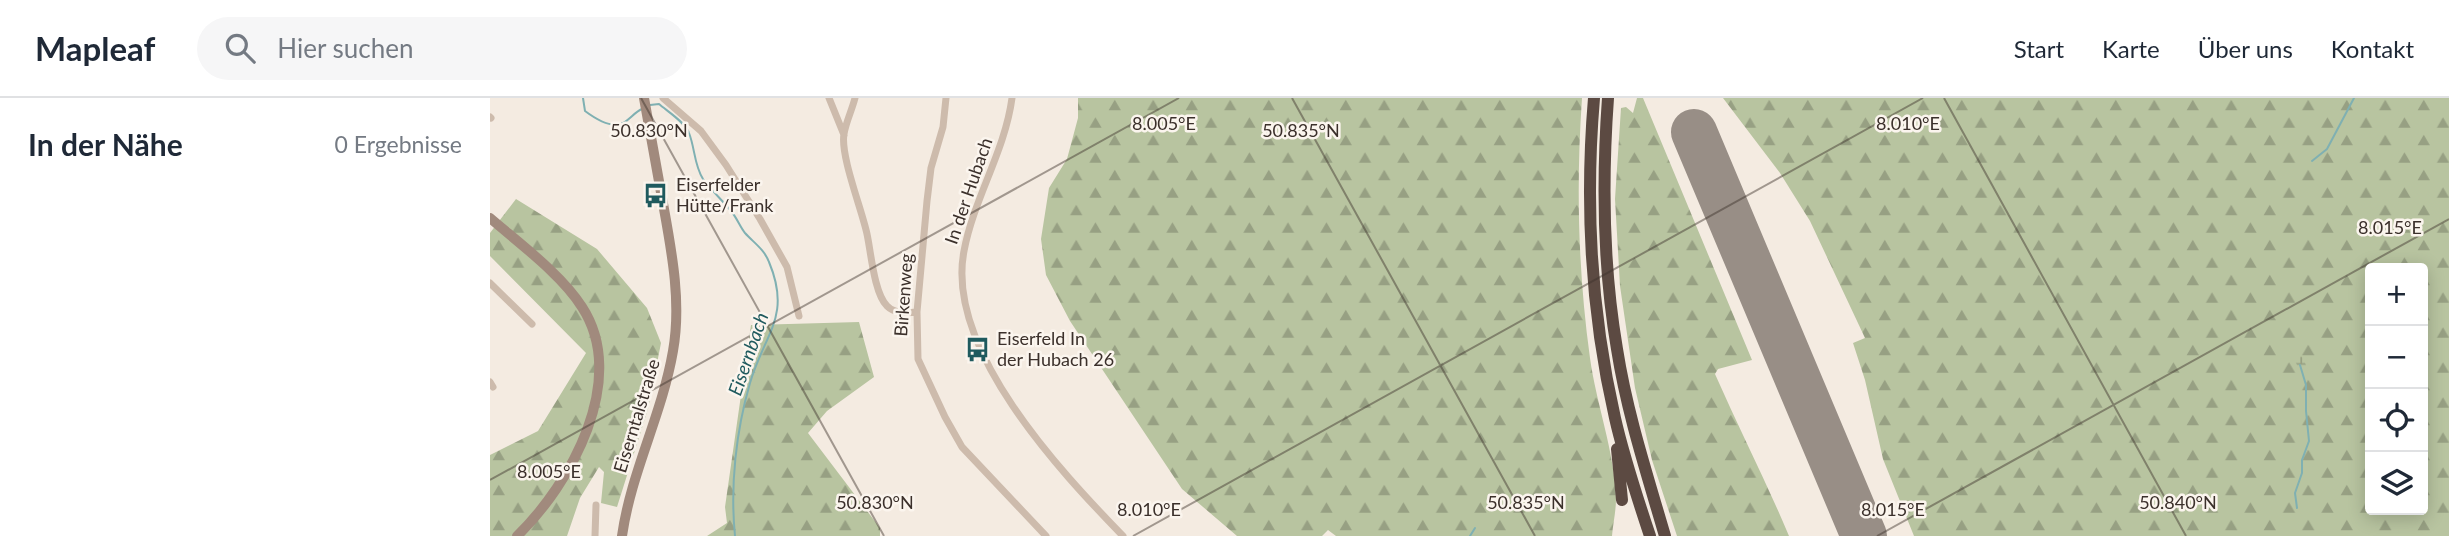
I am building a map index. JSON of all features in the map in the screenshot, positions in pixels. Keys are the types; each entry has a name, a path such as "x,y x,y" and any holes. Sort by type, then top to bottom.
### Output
{"highway":[{"path":"1594,98 1590,205 1592,261 1602,353 1615,418 1650,536"},
{"path":"1608,98 1605,143 1606,259 1617,349 1642,462 1665,536"},
{"path":"1615,418 1622,500"}],"main road":[{"name":"Eiserntalstraße","path":"622,536 634,480 668,376 676,321 670,242 645,104"},
{"path":"490,218 561,282 578,301 594,334 600,363 598,393 578,450 555,489 517,536"}],"street":[{"path":"663,98 701,131 760,219 787,267 799,316"},
{"path":"829,98 844,135 846,156 867,232 880,295 887,306 896,312 917,312"},
{"path":"844,135 855,98"},
{"name":"Birkenweg","path":"946,98 943,127 931,168 917,312 918,359 962,447 1046,536"},
{"name":"In der Hubach","path":"1012,98 1006,132 981,192 964,251 961,278 965,310 981,348 1017,412 1040,445 1123,536"},
{"path":"490,283 532,324"},
{"path":"594,536 597,505"}],"green space":[{"path":"1078,98 1582,98 1579,163 1581,260 1590,358 1615,482 1616,504 1612,536 1336,536 1328,530 1322,536 1237,536 1182,489 1070,321 1046,275 1041,239 1049,188 1067,159 1078,118"},
{"path":"1637,98 1643,98 1752,360 1718,369 1715,374 1789,536 1677,536 1652,460 1635,388 1620,286 1615,199 1621,108 1626,107 1633,113"},
{"path":"1723,98 2449,98 2449,536 1914,536 1883,459 1865,380 1853,343 1865,338 1810,221 1780,173"},
{"path":"516,199 597,249 647,308 661,343 648,409 617,507 601,503 604,472 599,467 580,498 567,536 490,536 490,455 538,431 586,353 490,256 490,233"},
{"path":"859,322 874,377 827,411 808,433 880,528 880,536 707,536 727,523 725,507 751,325"},
{"path":"2294,343 2306,365 2305,378 2292,352 2290,344"}],"waterway":[{"name":"Eisernbach","path":"583,98 585,111 602,122 623,123 642,109"},
{"path":"2312,161 2327,149 2354,98"},
{"name":"Eisernbach","path":"650,105 659,104 687,129 703,179 764,253 775,281 777,312 750,383 738,439 733,498 735,536"},
{"path":"2297,508 2295,493 2309,441 2306,385 2300,365"},
{"path":"1470,536 1475,528"}],"runway":[{"path":"1694,132 1864,536"}],"place":[{"name":"Eiserfelder Hütte/Frank","path":"656,195"},
{"name":"Eiserfeld In der Hubach 26","path":"977,349"}]}
